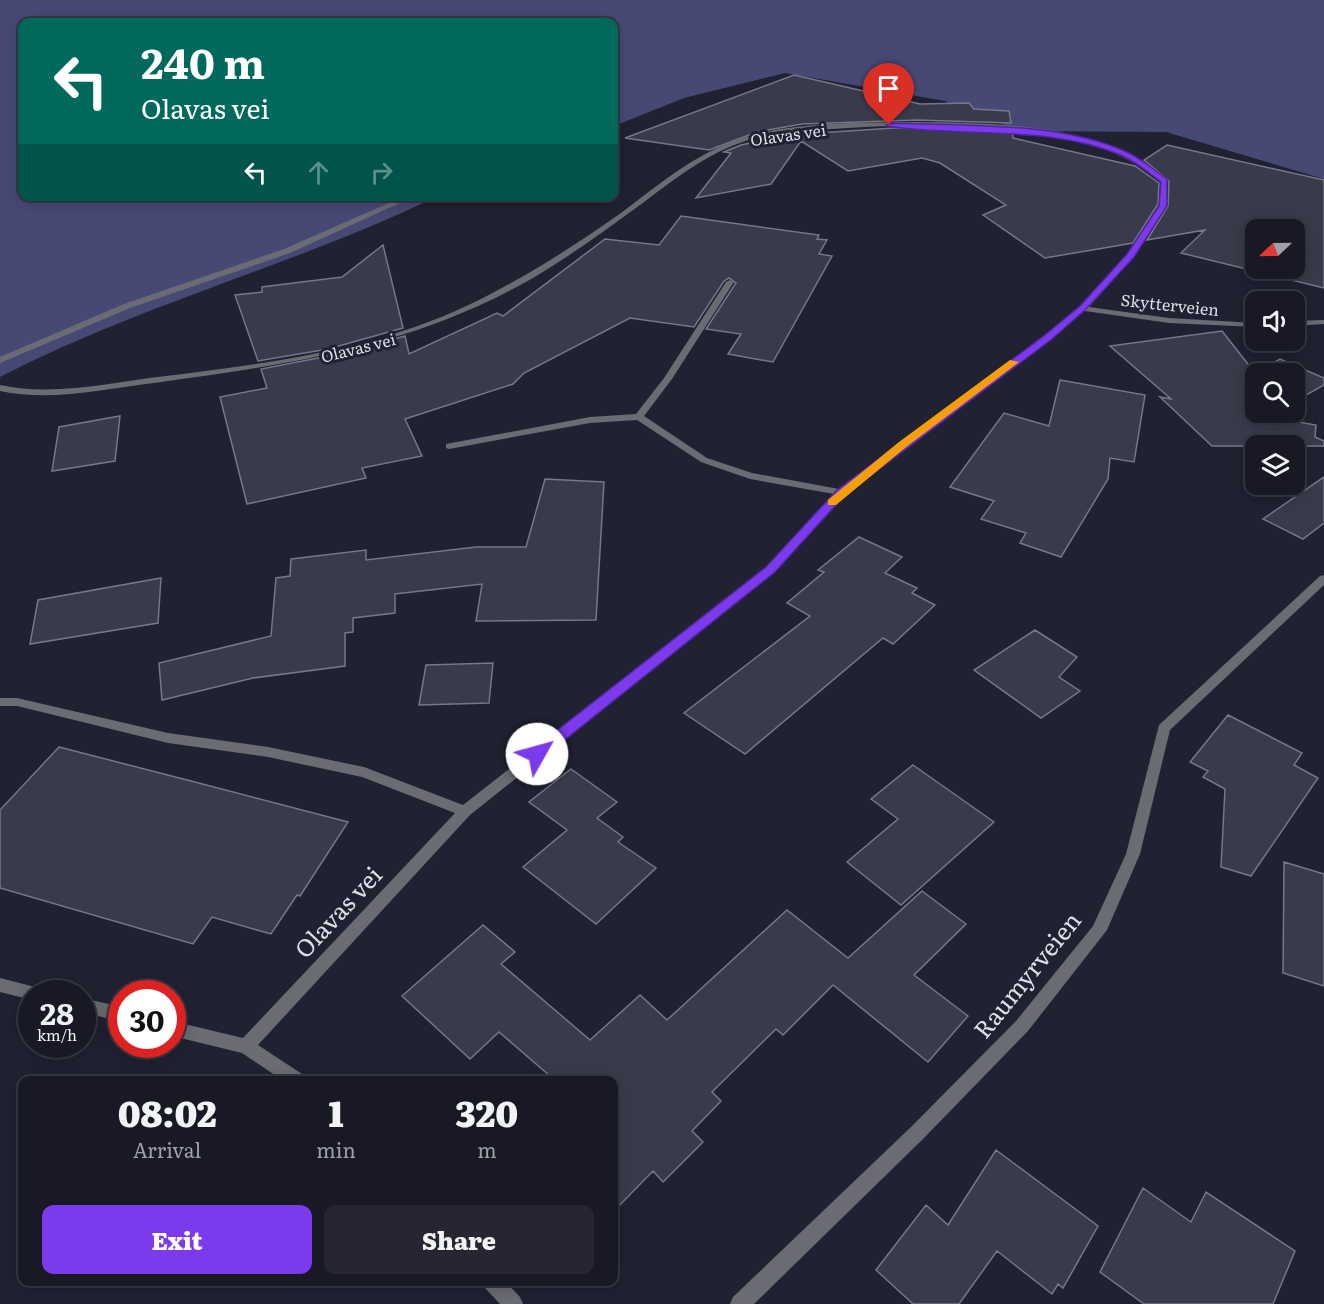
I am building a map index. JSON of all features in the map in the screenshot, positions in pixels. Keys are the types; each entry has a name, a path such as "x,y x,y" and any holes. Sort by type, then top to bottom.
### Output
{"street":[{"name":"Olavas vei","path":"0,388 37,393 199,374 299,361 389,340 481,304 521,282 607,226 706,155 739,141 768,134 846,126 949,126 1033,131 1098,145 1128,155 1164,181 1163,206 1131,255 1083,308 1048,337 841,492 770,570 465,811 246,1046"},
{"path":"0,360 127,306 287,251 401,201"},
{"path":"639,417 668,379 730,282"},
{"name":"Skytterveien","path":"1083,308 1133,318 1201,325 1245,324"},
{"path":"1305,323 1324,322"},
{"path":"449,446 590,420 639,417 704,460 750,476 841,492"},
{"name":"Raumyrveien","path":"740,1304 1022,1026 1099,930 1133,854 1164,728 1324,579"},
{"path":"0,702 17,702 168,738 268,752 364,772 465,811"},
{"path":"0,985 18,989"},
{"path":"186,1031 246,1046 290,1076"},
{"path":"497,1286 513,1304"}],"shaded area":[{"path":"0,0 1324,0 1324,179 1166,132 1027,131 977,117 945,101 785,73 684,98 618,124 618,18 18,18 18,201 427,201 328,244 107,328 0,377"}],"building":[{"path":"794,75 920,104 969,103 974,109 1009,111 1011,123 917,120 802,124 757,132 709,150 625,138"},
{"path":"894,128 1012,131 1013,138 1135,166 1159,183 1158,204 1133,243 1045,258 983,215 1006,205 940,163 922,158 848,171 801,141 771,184 696,198 731,153 724,152 741,145 786,135"},
{"path":"1167,145 1324,180 1324,288 1287,279 1305,279 1305,219 1245,219 1245,269 1181,253 1205,230 1147,240 1168,206 1169,181 1144,160"},
{"path":"681,216 819,235 817,239 827,240 819,254 832,256 773,362 728,354 741,334 706,329 736,283 729,278 724,281 694,327 630,318 524,373 513,384 405,419 422,456 362,468 366,478 247,504 220,397 267,388 261,369 349,352 405,336 409,354 497,313 503,316 605,239 659,245"},
{"path":"383,245 403,328 328,349 258,361 235,295 262,292 262,287 342,277"},
{"path":"1222,331 1247,363 1245,363 1245,423 1316,425 1315,437 1324,441 1324,446 1305,446 1305,435 1245,435 1245,446 1212,446 1160,397 1171,399 1110,346"},
{"path":"1280,359 1289,363 1273,363"},
{"path":"1305,370 1324,378 1324,385 1305,396"},
{"path":"1060,380 1145,395 1134,462 1110,458 1108,479 1061,557 1020,543 1026,533 981,519 994,501 950,487 1004,413 1049,426"},
{"path":"120,416 115,461 52,471 59,427"},
{"path":"1324,477 1324,523 1303,539 1263,519 1298,495 1305,495 1305,490"},
{"path":"545,479 604,482 596,620 476,621 482,584 395,594 395,613 353,618 353,632 345,633 345,666 253,678 162,700 159,663 271,636 276,578 290,576 291,559 366,550 366,560 476,547 526,547"},
{"path":"859,537 902,557 885,573 917,588 912,593 935,605 893,644 883,638 745,754 684,713 810,616 787,603 824,572 818,570"},
{"path":"161,578 158,623 30,644 38,600"},
{"path":"1035,630 1077,657 1059,677 1080,691 1041,718 974,670"},
{"path":"493,663 489,703 419,705 426,665"},
{"path":"1228,715 1302,753 1294,765 1318,778 1251,876 1221,867 1225,789 1203,777 1208,771 1190,762"},
{"path":"59,747 348,822 300,896 297,895 271,934 212,917 193,944 0,888 0,810"},
{"path":"913,765 994,822 901,905 847,862 898,819 871,799"},
{"path":"571,769 617,802 597,818 623,837 618,842 656,868 596,924 523,867 567,830 529,802"},
{"path":"1284,862 1324,874 1324,986 1283,973"},
{"path":"922,891 966,924 914,975 968,1016 928,1062 833,985 783,1035 776,1029 712,1092 721,1101 692,1131 703,1142 663,1182 653,1171 618,1207 618,1076 550,1076 499,1032 470,1059 402,996 483,925 515,952 501,964 590,1040 640,995 667,1020 787,910 848,958"},
{"path":"996,1150 1098,1226 1063,1288 1058,1284 1052,1294 997,1251 959,1304 913,1304 876,1270 926,1205 948,1225"},
{"path":"1143,1188 1191,1222 1206,1192 1295,1251 1273,1304 1144,1304 1100,1272"}],"slow traffic":[{"path":"832,502 841,492 902,445 1014,362"}],"route":[{"path":"537,754 770,570 841,492 1048,337 1083,308 1131,255 1163,206 1164,181 1149,168 1128,155 1075,138 1033,131 889,125"}]}
